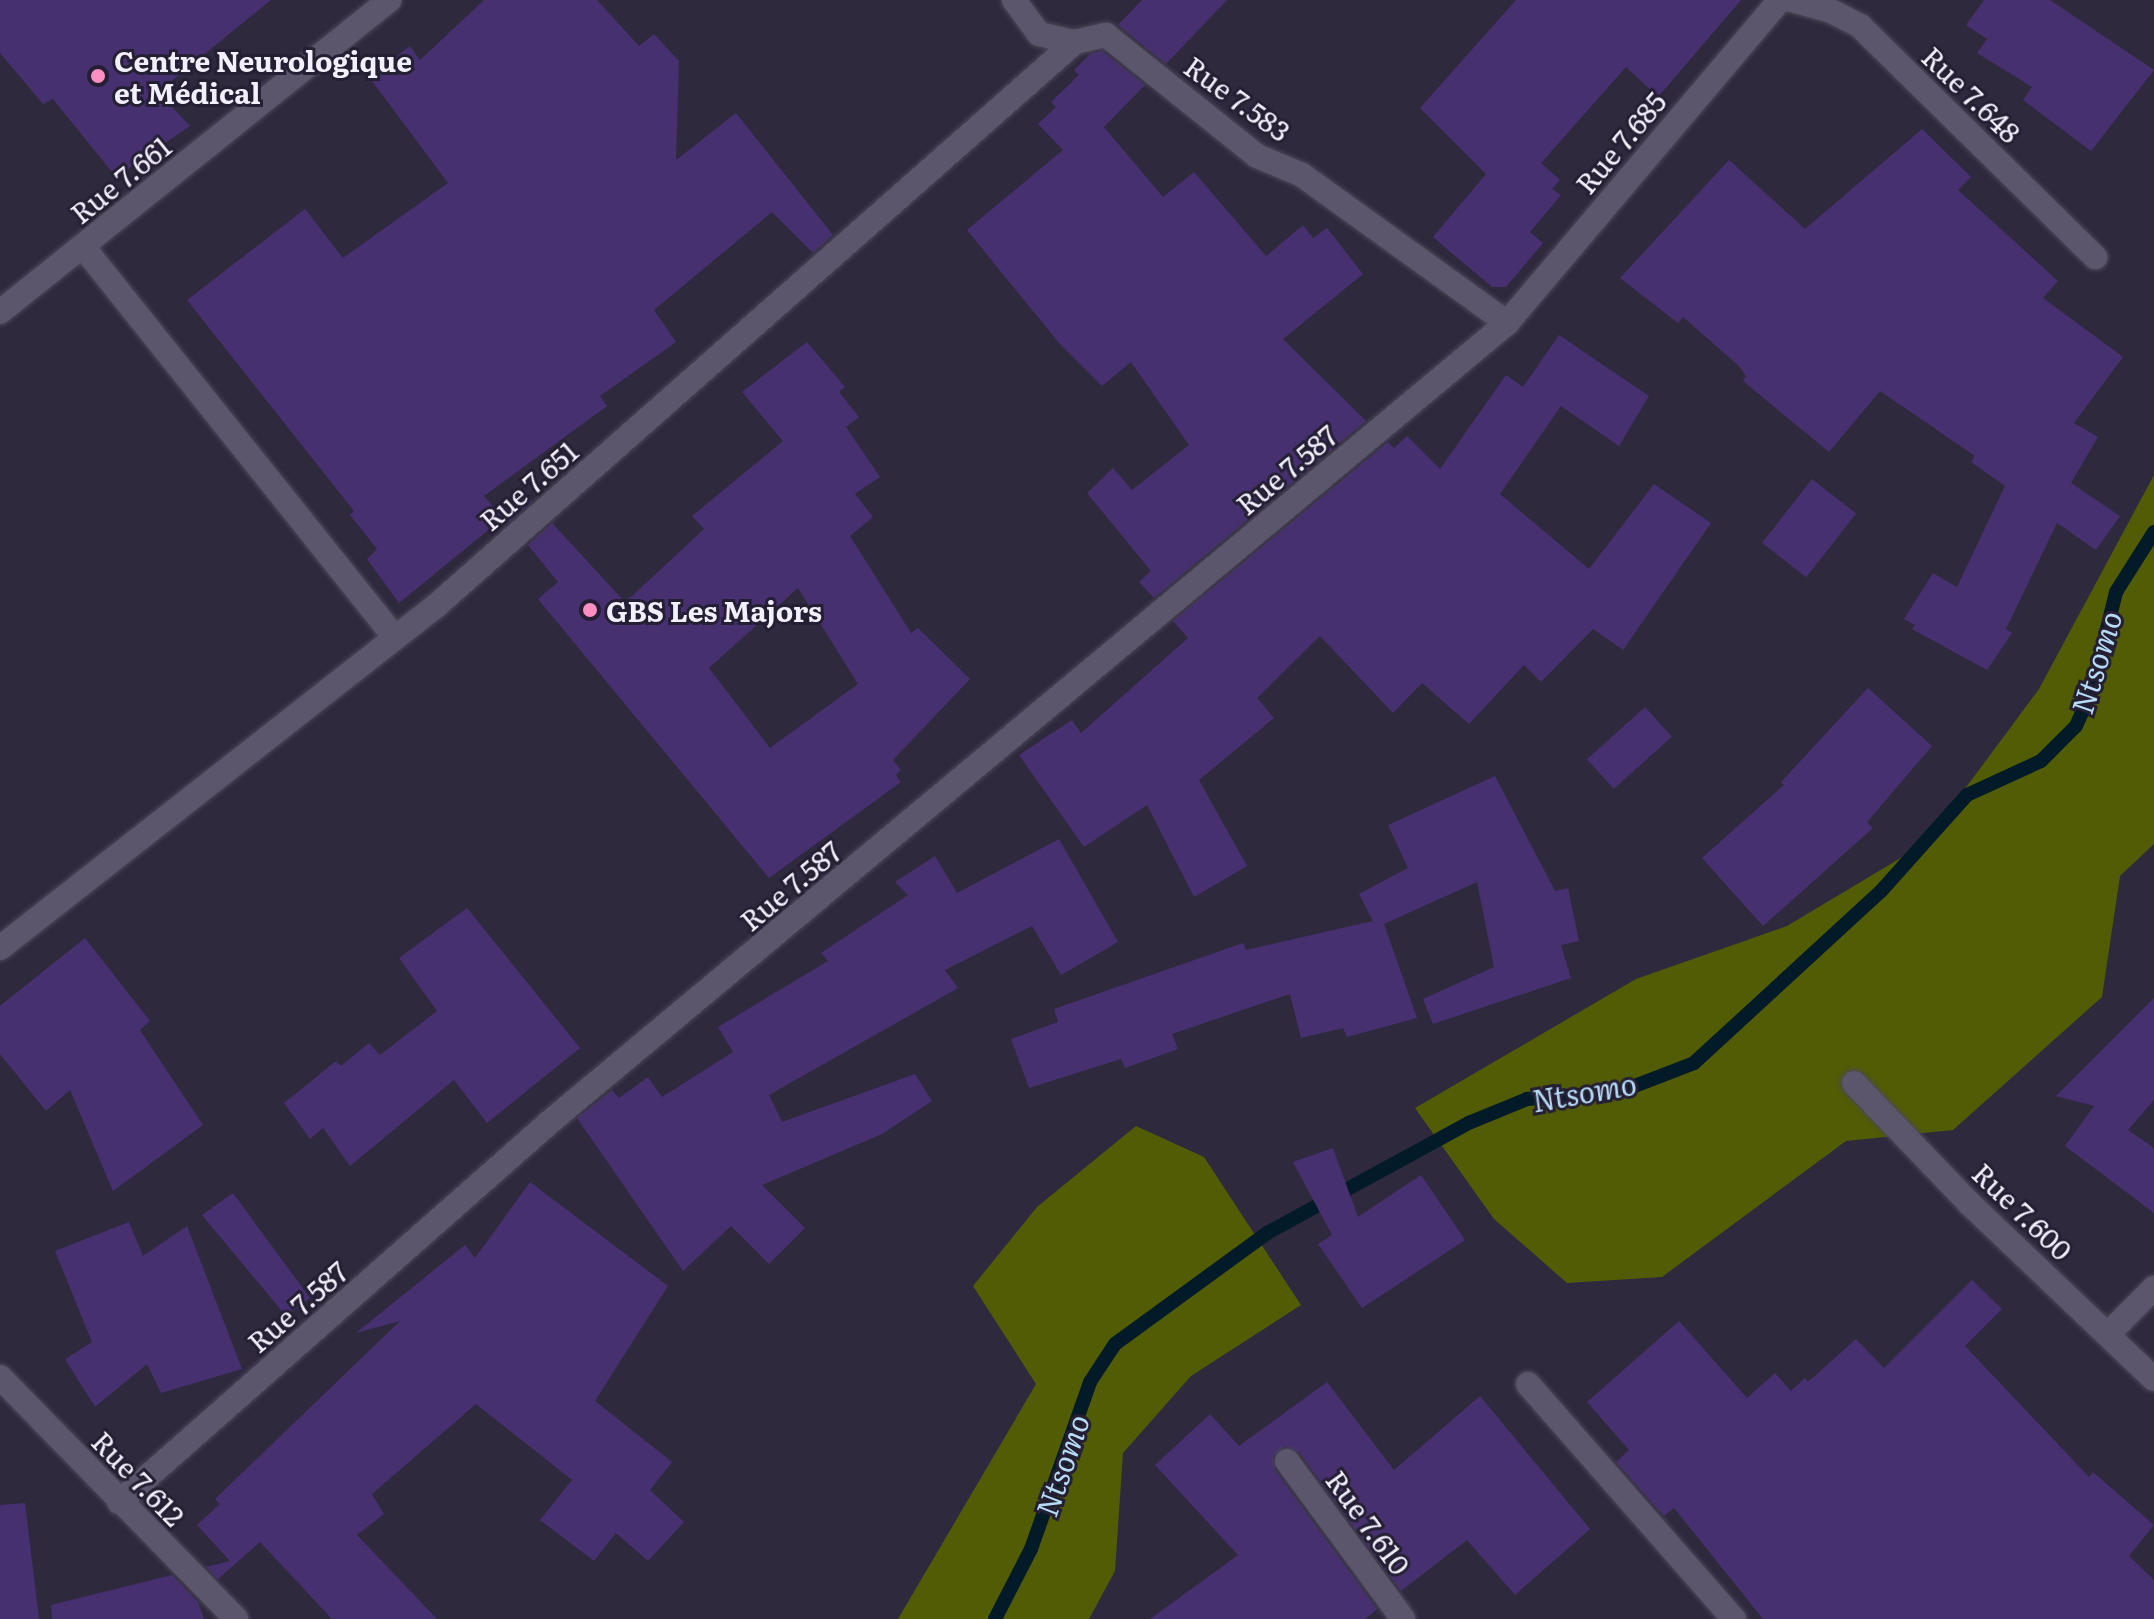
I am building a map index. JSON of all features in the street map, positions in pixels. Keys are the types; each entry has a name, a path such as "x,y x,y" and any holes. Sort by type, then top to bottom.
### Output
{"street":[{"name":"Rue 7.661","path":"0,312 84,248 389,0"},
{"name":"Rue 7.583","path":"1014,0 1039,34 1075,42 1106,35 1257,156 1302,175 1507,323"},
{"name":"Rue 7.685","path":"1507,323 1780,0"},
{"name":"Rue 7.648","path":"1791,0 1829,10 1860,26 2095,257"},
{"name":"Rue 7.651","path":"0,948 395,638 1075,42"},
{"path":"84,248 395,638"},
{"name":"Rue 7.587","path":"119,1502 551,1121 1507,323"},
{"name":"Rue 7.600","path":"1854,1083 1969,1203 2154,1379"},
{"path":"2109,1333 2154,1288"},
{"name":"Rue 7.612","path":"0,1377 236,1619"},
{"path":"1528,1384 1734,1619"},
{"name":"Rue 7.610","path":"1287,1461 1403,1619"}],"green space":[{"path":"2154,475 2154,844 2120,876 2102,997 1953,1130 1846,1141 1662,1277 1567,1283 1494,1219 1415,1108 1636,979 1787,926 1924,844 2039,689"},
{"path":"1136,1126 1204,1157 1301,1305 1191,1376 1123,1453 1115,1571 1089,1619 898,1619 1036,1384 973,1286 1037,1207"}],"building":[{"name":"Centre Neurologique et Médical","path":"0,0 271,0 158,92 190,126 116,177 53,99 43,104 0,53"},
{"path":"484,0 597,0 639,46 654,34 679,61 676,160 736,113 833,235 813,253 772,212 654,310 676,342 600,396 607,406 484,496 503,518 399,603 367,559 377,549 350,515 354,511 187,300 305,209 343,258 448,183 369,77 410,46 420,60"},
{"path":"1142,0 1227,0 1166,64 1118,25"},
{"path":"1516,0 1741,0 1658,97 1626,67 1541,163 1560,180 1552,189 1561,195 1530,232 1543,243 1506,287 1492,287 1433,237 1486,174 1420,108"},
{"path":"1984,0 2050,0 2154,70 2091,151 2023,100 2032,87 1977,53 1987,39 1966,25"},
{"path":"1102,51 1145,85 1104,127 1163,197 1194,172 1266,256 1303,225 1313,238 1327,228 1363,274 1283,339 1366,421 1154,598 1139,582 1151,571 1087,493 1113,468 1132,490 1189,445 1131,362 1102,386 1059,343 967,230 1063,150 1038,124 1056,107 1051,102 1079,75 1074,70 1090,54"},
{"path":"1922,129 1971,177 1958,190 2058,281 2043,298 2123,357 2074,423 2098,437 2071,483 2120,516 2096,550 2057,523 2006,629 2012,633 1987,670 1912,629 1915,625 1904,619 1933,573 1957,587 2005,486 1971,462 1975,456 1880,391 1829,452 1743,381 1746,376 1739,366 1683,317 1678,323 1620,278 1729,160 1805,229"},
{"path":"1559,335 1649,396 1619,446 1561,406 1500,494 1589,569 1654,484 1711,523 1623,650 1593,629 1541,682 1524,665 1469,724 1422,683 1393,713 1320,636 1257,698 1274,718 1199,780 1247,866 1194,897 1147,805 1084,847 1019,755 1072,720 1081,733 1188,638 1173,621 1388,442 1394,448 1407,436 1440,469 1506,375 1523,387"},
{"path":"807,342 845,387 839,392 859,417 846,427 880,477 855,494 873,517 850,536 911,633 918,628 970,679 893,760 901,770 896,775 901,782 769,878 538,599 558,582 528,545 552,523 624,601 632,596 704,529 692,516 783,441 742,392","holes":["798,588 858,684 770,748 709,668"]},
{"path":"1812,479 1856,513 1806,577 1762,543"},
{"path":"522,490 532,501 510,521 500,510"},
{"path":"1868,688 1932,746 1867,822 1873,828 1763,926 1702,858 1784,785 1781,782"},
{"path":"1645,707 1672,737 1614,789 1587,759"},
{"path":"1495,776 1555,891 1568,888 1579,941 1561,945 1571,978 1433,1024 1423,999 1494,967 1477,882 1384,924 1417,1018 1347,1037 1343,1028 1301,1038 1290,994 1172,1034 1178,1049 1125,1068 1121,1059 1029,1088 1011,1039 1058,1022 1054,1009 1243,943 1246,950 1373,921 1359,894 1408,868 1388,825"},
{"path":"1059,839 1118,942 1061,975 1032,926 945,970 958,988 769,1095 782,1122 915,1074 932,1101 882,1134 762,1185 805,1228 769,1264 731,1226 683,1271 577,1118 612,1090 619,1098 648,1077 662,1097 733,1052 718,1027 828,961 821,953 908,895 895,882 935,856 957,893"},
{"path":"467,908 580,1048 487,1123 454,1080 350,1166 323,1128 310,1139 284,1103 336,1061 341,1066 369,1043 380,1055 437,1011 399,958"},
{"path":"85,938 150,1021 140,1030 203,1125 113,1191 70,1090 46,1111 0,1054 0,1006"},
{"path":"2154,998 2154,1100 2128,1130 2154,1148 2154,1213 2065,1146 2094,1106 2056,1096"},
{"path":"1333,1148 1358,1217 1421,1175 1465,1240 1362,1308 1318,1244 1332,1235 1293,1162"},
{"path":"530,1182 668,1286 595,1401 672,1462 650,1490 684,1522 648,1561 616,1533 594,1561 540,1520 572,1480 476,1404 372,1494 384,1514 357,1535 437,1619 332,1619 260,1542 218,1579 206,1567 230,1561 197,1525 220,1504 215,1499 400,1321 356,1333 465,1245 475,1258"},
{"path":"233,1193 310,1298 286,1316 202,1215"},
{"path":"129,1222 143,1256 187,1226 242,1369 161,1393 147,1364 95,1407 65,1359 92,1342 55,1251"},
{"path":"1972,1280 2002,1309 1965,1346 2089,1477 2093,1472 2154,1525 2129,1556 2154,1580 2154,1619 1763,1619 1674,1508 1664,1516 1616,1462 1629,1450 1587,1402 1679,1321 1747,1398 1775,1373 1791,1391 1805,1378 1808,1382 1856,1339 1884,1368"},
{"path":"1327,1382 1394,1470 1480,1396 1590,1529 1515,1595 1467,1540 1401,1591 1299,1452 1285,1446 1273,1456 1275,1470 1377,1609 1365,1619 1150,1619 1238,1555 1155,1465 1210,1414 1239,1446"},
{"path":"25,1503 39,1619 0,1619 0,1505"},
{"path":"172,1575 198,1602 204,1619 52,1619 51,1605"}],"waterway":[{"name":"Ntsomo","path":"995,1619 1031,1549 1090,1382 1115,1344 1267,1233 1471,1122 1527,1099 1619,1092 1694,1063 1882,890 1967,795 2041,761 2076,726 2092,690 2116,592 2154,532"}],"place":[{"name":"Centre Neurologique et Médical","path":"98,76"},
{"name":"GBS Les Majors","path":"590,610"}]}
